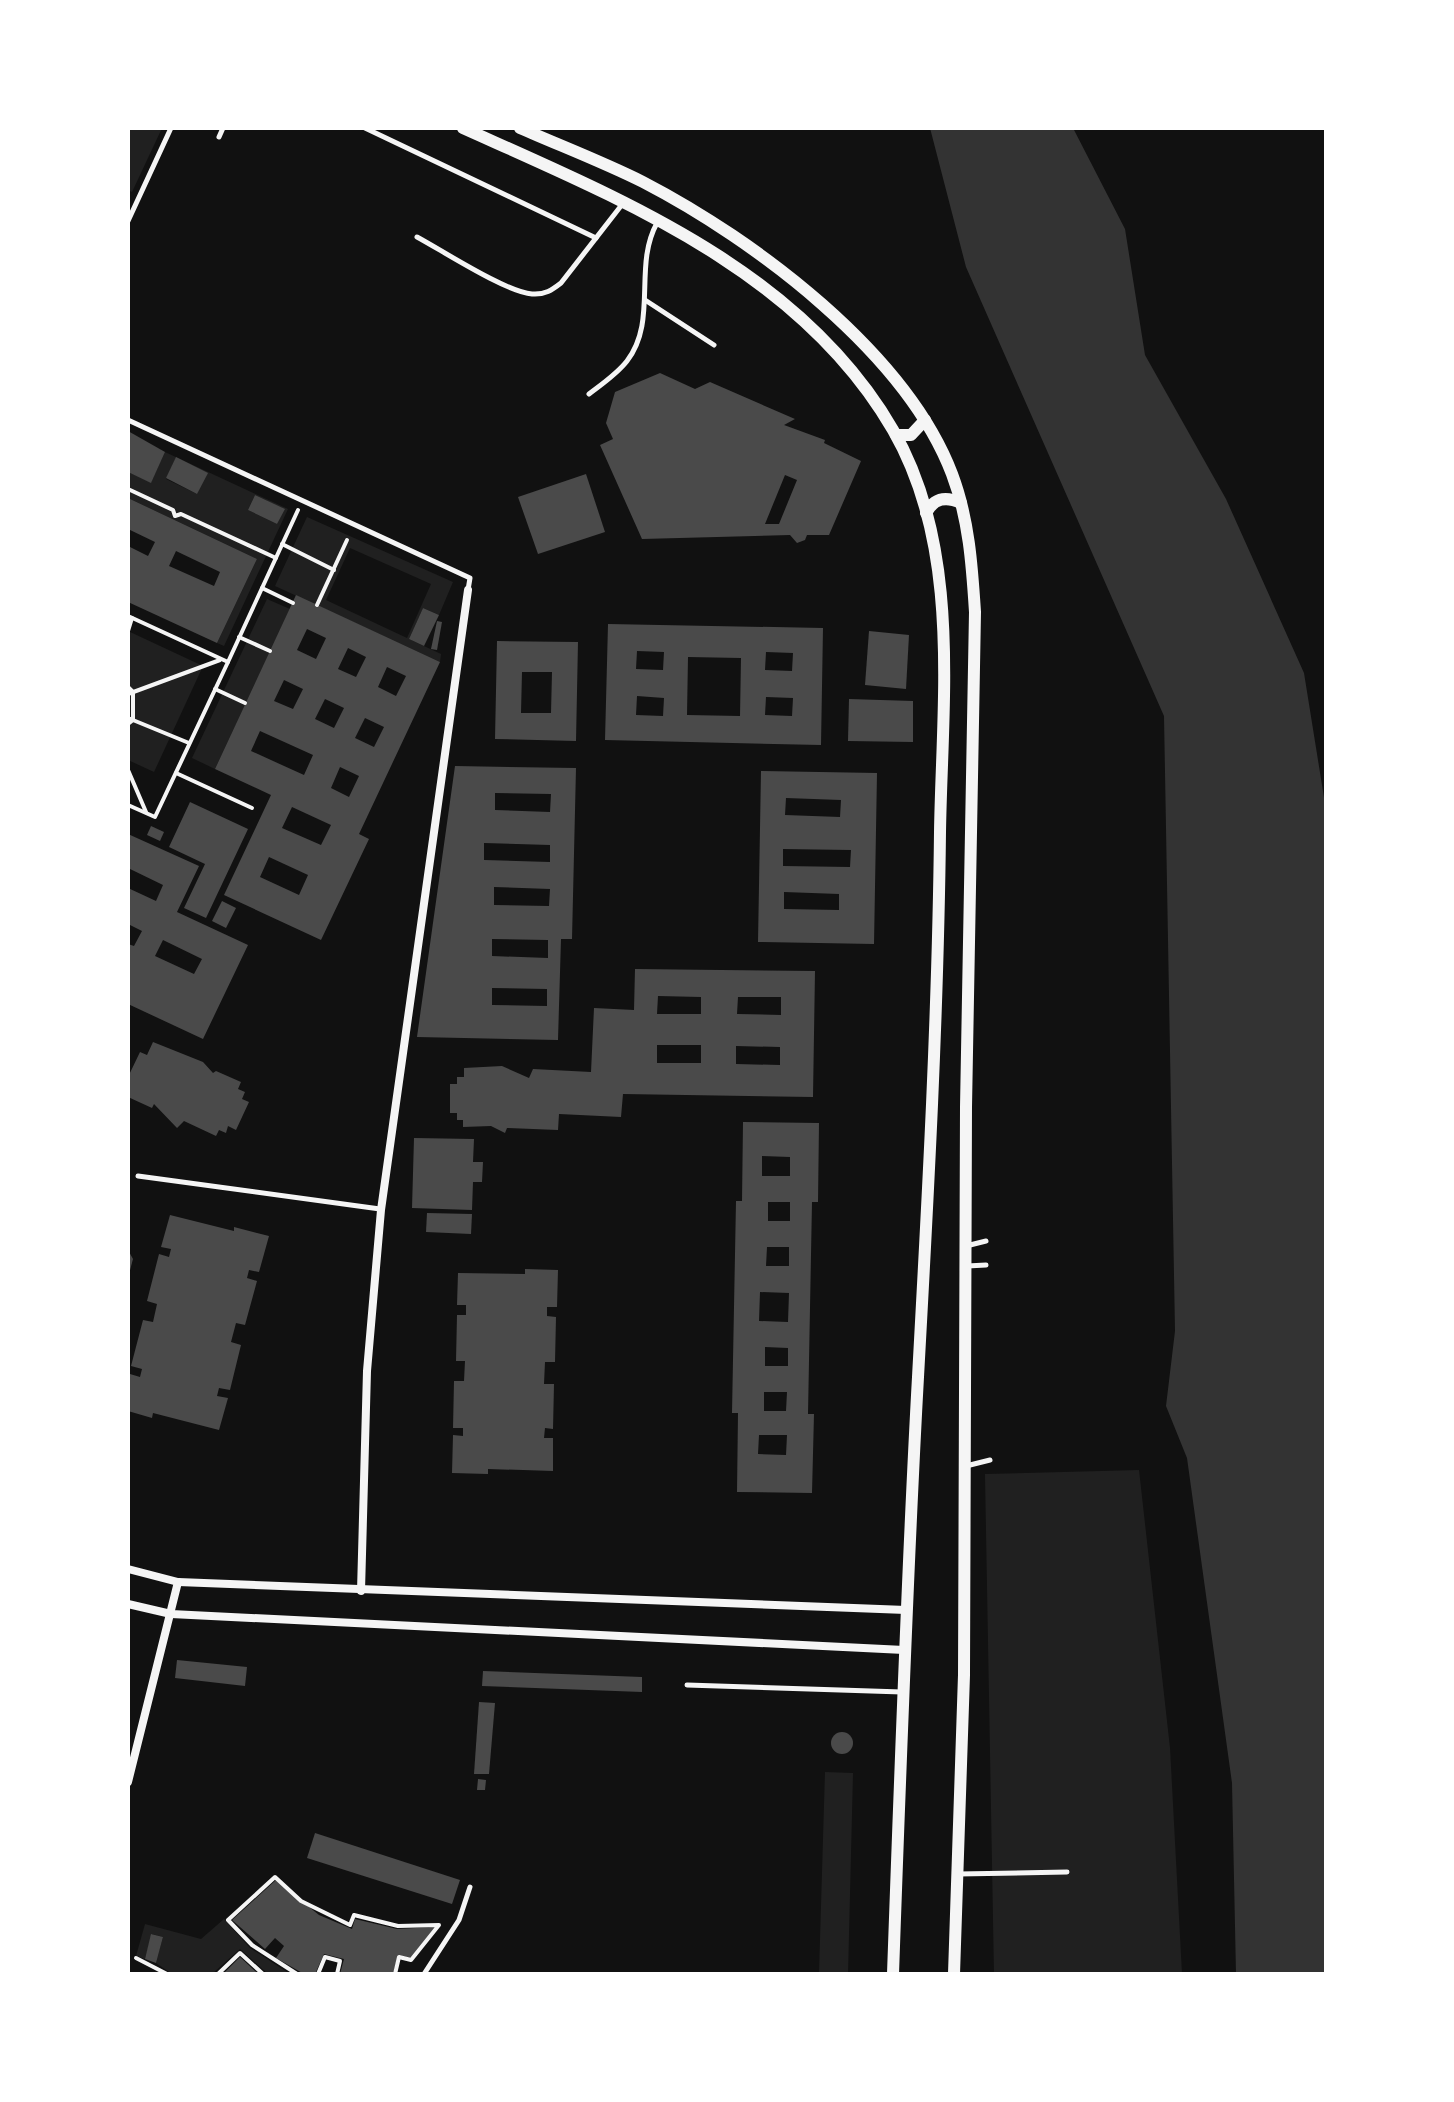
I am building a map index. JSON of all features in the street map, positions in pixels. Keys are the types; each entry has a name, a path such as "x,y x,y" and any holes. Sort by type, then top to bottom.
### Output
{"street":[{"path":"463,128 660,219 740,269 816,332 853,375 896,435 926,513 942,604 938,1029 904,1650 893,1974"},
{"path":"520,128 640,181 715,225 824,307 878,360 925,420 940,446 961,503 972,564 975,612 975,977 965,1246 964,1675 954,1974"},
{"path":"896,435 911,435 925,420"},
{"path":"926,513 937,500 945,498 961,503"},
{"path":"361,1591 367,1371 381,1210 468,590"},
{"path":"128,1569 178,1582 906,1610"},
{"path":"128,1782 178,1582"},
{"path":"128,1604 171,1614 904,1650"}],"lane":[{"path":"129,218 171,128"},
{"path":"219,137 223,128"},
{"path":"365,128 596,238"},
{"path":"417,237 531,294 549,292 561,283 625,201"},
{"path":"589,394 621,368 634,351 645,300 645,250 660,219"},
{"path":"645,300 714,345"},
{"path":"128,420 470,578 468,590"},
{"path":"138,1176 381,1210"},
{"path":"965,1246 986,1241"},
{"path":"966,1266 986,1265"},
{"path":"965,1466 990,1460"},
{"path":"687,1685 903,1692"},
{"path":"957,1874 1067,1872"},
{"path":"424,1974 459,1920 470,1887"}],"path":[{"path":"128,489 173,510 179,507 181,514 276,558"},
{"path":"128,805 155,817 302,501"},
{"path":"317,605 347,540"},
{"path":"282,544 334,570"},
{"path":"262,588 293,603"},
{"path":"128,631 130,617 228,662"},
{"path":"239,637 270,651"},
{"path":"131,693 222,659"},
{"path":"128,687 131,693 130,720 189,743"},
{"path":"215,689 245,703"},
{"path":"128,770 147,813"},
{"path":"176,773 252,808"},
{"path":"297,1974 252,1945 228,1920 275,1877 312,1908 350,1925 354,1915 398,1926 439,1925 411,1960 399,1957 395,1974"},
{"path":"218,1974 240,1953 263,1974"},
{"path":"318,1974 325,1957 340,1961 337,1974"},
{"path":"136,1958 167,1974"}],"shaded area":[{"path":"128,128 162,128 132,192 128,190"},
{"path":"930,128 1073,128 1125,229 1145,355 1226,499 1304,673 1326,810 1326,1974 1236,1974 1232,1783 1187,1458 1166,1406 1175,1331 1164,716 966,267"},
{"path":"165,452 288,509 224,646 217,643 257,559 128,498 128,472 151,482","holes":["176,458 197,494 166,479","255,495 284,509 277,524 248,510"]},
{"path":"307,517 453,582 439,615 423,608 409,639 441,654 440,662 275,586","holes":["350,548 431,584 407,638 326,600"]},
{"path":"267,599 290,609 215,769 192,758"},
{"path":"128,631 203,666 154,772 128,760"},
{"path":"1139,1470 1170,1748 1182,1974 994,1974 985,1474"},
{"path":"825,1772 853,1773 848,1974 819,1974"},
{"path":"224,1919 250,1948 290,1974 268,1974 240,1949 212,1974 172,1974 156,1963 163,1937 152,1934 145,1959 136,1956 145,1924 201,1939"}],"building":[{"path":"660,373 695,389 710,382 795,419 784,425 825,440 824,443 861,461 829,535 807,535 805,540 797,543 790,535 642,539 600,445 613,439 606,423 615,392","holes":["785,475 797,480 779,524 765,524"]},
{"path":"128,431 165,452 151,483 128,472"},
{"path":"176,457 208,473 197,494 166,478"},
{"path":"586,474 605,532 538,554 518,497"},
{"path":"255,495 285,509 277,524 248,510"},
{"path":"128,498 257,559 217,643 128,602 128,546 148,556 155,542 128,529","holes":["176,551 220,572 214,586 169,566"]},
{"path":"296,595 440,662 359,834 369,839 321,940 224,895 271,795 215,769","holes":["307,629 326,638 316,659 297,650","348,648 366,657 356,677 338,669","387,667 406,676 396,696 378,687","284,680 303,689 293,709 274,701","325,699 344,708 334,728 315,719","365,718 384,727 374,747 355,738","260,731 313,755 304,775 251,751","340,767 359,776 349,797 331,788","292,807 331,825 321,845 282,828","269,857 308,875 299,895 260,877"]},
{"path":"423,608 439,615 424,646 409,639"},
{"path":"437,621 442,622 437,650 431,649"},
{"path":"608,624 823,628 821,745 605,740","holes":["637,651 664,652 663,670 636,669","766,652 793,653 792,671 765,670","688,657 741,658 740,716 687,715","637,696 664,698 663,716 636,715","766,697 793,698 792,716 765,715"]},
{"path":"869,631 909,635 906,689 865,685"},
{"path":"497,641 578,642 576,741 495,739","holes":["522,672 552,672 551,713 521,713"]},
{"path":"849,699 913,701 913,742 848,741"},
{"path":"455,766 576,768 572,939 561,939 558,1040 417,1037","holes":["495,793 551,794 550,812 495,810","484,843 550,845 550,862 484,860","494,887 550,889 549,906 494,905","492,939 548,940 548,958 492,956","492,988 547,989 547,1006 492,1005"]},
{"path":"761,771 877,773 874,944 758,942","holes":["786,798 841,800 840,817 785,815","783,849 851,850 850,867 783,866","784,892 839,894 839,910 784,909"]},
{"path":"190,802 248,829 206,918 184,908 205,864 169,847"},
{"path":"151,826 164,832 160,841 147,835"},
{"path":"128,834 199,866 177,912 248,945 203,1039 128,1004 128,944 134,946 142,931 128,924 128,888 156,901 163,885 128,868","holes":["163,940 202,959 194,974 155,956"]},
{"path":"222,901 236,908 226,928 212,921"},
{"path":"635,969 815,971 813,1097 623,1094 621,1117 559,1114 558,1130 507,1128 505,1133 491,1126 463,1127 463,1120 457,1120 457,1113 450,1113 450,1084 457,1084 457,1077 464,1077 464,1068 502,1066 529,1078 533,1069 591,1072 594,1008 634,1010","holes":["658,996 701,997 701,1014 657,1014","738,997 781,997 781,1015 737,1014","657,1045 701,1045 701,1063 657,1063","736,1046 780,1047 780,1065 736,1064"]},
{"path":"153,1042 203,1062 213,1073 216,1071 241,1082 238,1089 245,1092 242,1099 249,1102 236,1130 228,1126 226,1133 219,1130 216,1136 184,1121 177,1128 154,1104 152,1108 128,1097 128,1077 140,1052 147,1055"},
{"path":"743,1122 819,1123 818,1202 812,1202 808,1414 814,1414 812,1493 737,1492 738,1413 732,1413 736,1201 742,1201","holes":["762,1156 790,1157 790,1176 762,1176","768,1202 790,1202 790,1221 768,1221","767,1247 789,1247 789,1266 766,1266","760,1292 789,1293 788,1322 759,1321","765,1347 788,1348 788,1366 765,1366","764,1392 787,1392 786,1411 764,1411","759,1435 787,1435 786,1455 758,1454"]},
{"path":"414,1138 474,1139 473,1162 483,1162 482,1182 473,1182 472,1210 412,1208"},
{"path":"427,1213 472,1214 471,1234 426,1232"},
{"path":"170,1215 269,1236 259,1272 249,1270 247,1278 257,1281 245,1325 236,1323 231,1342 241,1345 230,1390 219,1388 217,1396 228,1398 219,1430 153,1413 152,1418 128,1411 130,1374 140,1377 142,1369 131,1366 143,1320 153,1322 157,1304 147,1301 159,1254 169,1257 171,1249 161,1247"},
{"path":"128,1250 133,1259 129,1274 128,1274"},
{"path":"525,1269 558,1270 557,1307 547,1307 547,1316 556,1317 555,1362 545,1362 544,1384 554,1384 553,1429 545,1428 544,1438 553,1438 553,1471 488,1469 488,1474 452,1473 453,1435 463,1436 463,1428 453,1428 454,1381 464,1381 465,1361 456,1361 457,1315 466,1315 466,1305 457,1305 458,1273 525,1274"},
{"path":"177,1660 247,1667 245,1686 175,1678"},
{"path":"483,1671 642,1677 642,1692 482,1686"},
{"path":"479,1702 495,1703 489,1774 474,1774"},
{"path":"842,1732 850,1735 853,1743 850,1751 842,1754 834,1751 831,1743 834,1735"},
{"path":"478,1779 486,1780 485,1790 477,1790"},
{"path":"315,1833 460,1880 452,1904 307,1858"},
{"path":"276,1880 319,1915 352,1929 355,1919 397,1929 435,1927 410,1958 398,1955 393,1974 340,1974 344,1959 324,1954 315,1974 304,1974 276,1958 284,1946 275,1938 265,1949 232,1920"},
{"path":"151,1934 163,1937 156,1963 145,1959"},
{"path":"240,1957 255,1971 259,1974 223,1974"}]}
